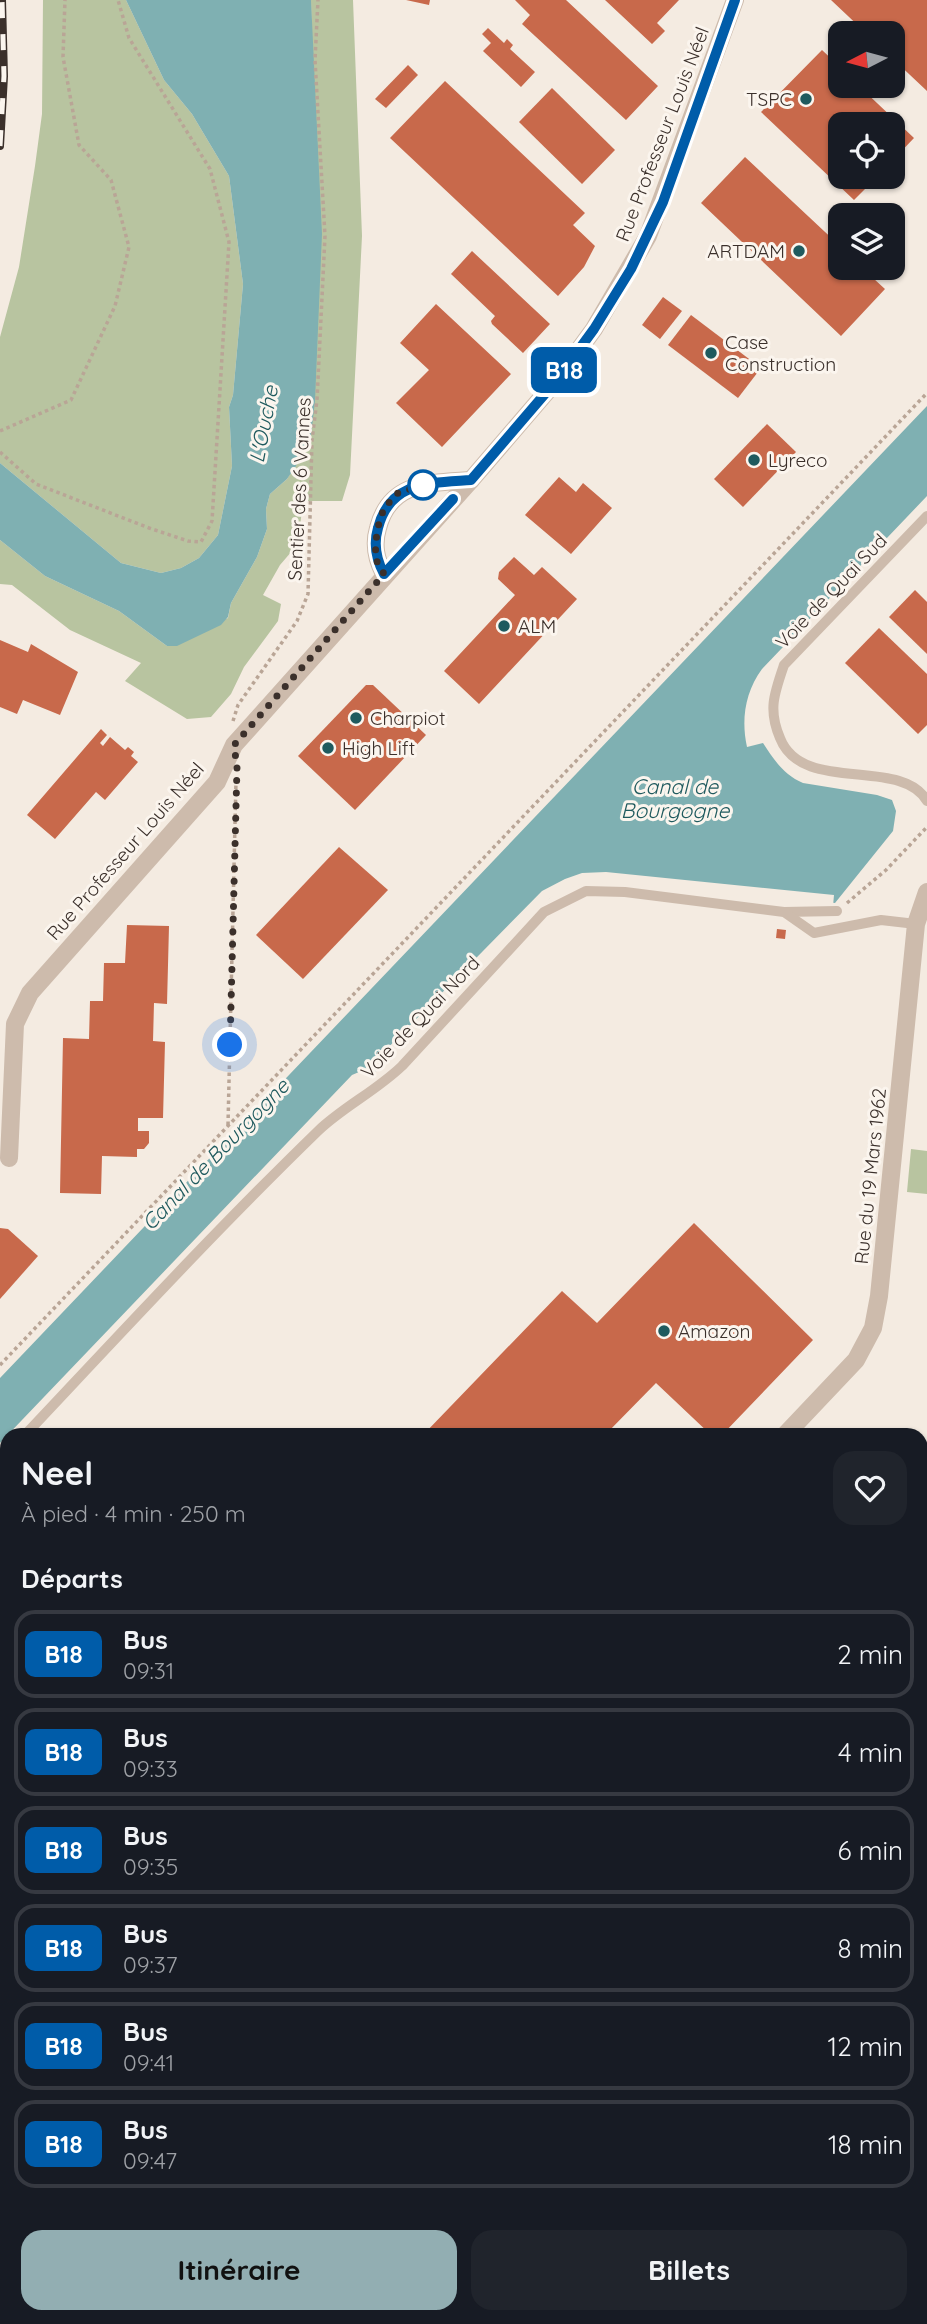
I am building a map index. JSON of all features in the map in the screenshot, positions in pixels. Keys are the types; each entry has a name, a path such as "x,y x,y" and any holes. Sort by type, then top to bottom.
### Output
{"street":[{"name":"Rue Professeur Louis Néel","path":"5,1160 15,1024 30,993 217,782 234,745 384,574 471,480 556,381 594,329 631,269 663,202 735,0"},
{"path":"384,574 375,558 377,530 384,508 398,493 426,484 471,480"},
{"name":"Rue du 19 Mars 1962","path":"792,1428 856,1360 873,1328 879,1296 916,924 927,892"}],"lane":[{"name":"Voie de Quai Sud","path":"927,516 784,666 773,695 773,721 783,748 802,764 821,770 902,782 923,794 927,801"},
{"name":"Voie de Quai Nord","path":"32,1428 320,1129 385,1083 402,1066 544,912 586,891 625,892 784,912 837,911"},
{"name":"Voie de Quai Nord","path":"784,912 814,933 881,920 916,924"}],"path":[{"path":"0,431 71,400 116,306 129,247 111,180 79,145 63,57 65,0"},
{"path":"0,452 36,484 188,541 201,542 212,522 229,242 210,169 129,38 118,0"},
{"name":"Sentier des 6 Vannes","path":"234,745 233,719 238,705 297,621 308,594 312,440 317,400 325,236 315,60 318,0"},
{"path":"0,1365 927,393"},
{"path":"228,1125 236,780"},
{"path":"837,911 886,870 927,827"}],"green space":[{"path":"43,0 126,0 164,80 192,114 229,176 243,284 233,395 229,407 232,466 218,535 199,558 181,568 161,573 121,563 0,463 0,337 19,267 42,114"},
{"path":"311,0 353,0 362,236 350,475 342,501 303,501 298,544 280,565 263,595 281,604 278,621 244,667 231,694 211,717 187,719 125,681 141,663 70,630 12,585 0,584 0,540 45,576 119,611 167,646 228,618 231,603 257,557 267,529 266,509 270,494 287,479 303,454"},
{"path":"911,1149 927,1151 927,1194 907,1192"}],"water":[{"name":"L'Ouche","path":"126,0 311,0 322,234 311,436 287,479 270,494 266,509 267,529 257,557 231,603 228,617 221,625 177,646 167,646 119,611 45,576 0,540 0,463 121,563 161,573 181,568 199,558 218,535 232,466 229,407 233,395 243,284 229,176 192,114 164,80"},
{"name":"Canal de Bourgogne","path":"927,406 927,496 762,669 746,706 744,727 747,747 763,743 780,766 796,780 892,800 896,811 893,831 835,903 606,879 567,885 531,912 378,1071 352,1075 14,1428 0,1428 0,1378"}],"pier":[{"path":"606,872 834,895 833,906 606,882 585,883 568,888 549,899 383,1071 373,1063 542,891 582,873"}],"building":[{"path":"406,0 430,0 429,5"},
{"path":"515,0 566,0 658,86 626,120 522,24 530,15"},
{"path":"605,0 679,0 657,23 665,31 652,44"},
{"path":"831,0 927,0 927,91 905,70 905,21 853,21"},
{"path":"488,28 504,43 507,39 513,45 510,49 535,72 521,87 483,51 491,43 482,34"},
{"path":"822,50 828,56 828,98 872,98 886,112 828,112 828,175 761,112"},
{"path":"408,65 418,75 386,108 375,99"},
{"path":"445,81 585,213 573,225 595,246 584,267 558,296 390,138"},
{"path":"552,88 615,150 582,184 519,122"},
{"path":"905,129 914,138 905,147"},
{"path":"745,157 828,235 828,280 875,280 885,289 841,336 701,203"},
{"path":"842,189 865,189 854,200"},
{"path":"472,251 550,324 523,353 492,324 495,316 451,274"},
{"path":"663,297 682,311 660,339 642,325"},
{"path":"436,304 511,374 442,447 396,403 429,370 400,343"},
{"path":"691,315 761,368 738,398 668,345"},
{"path":"767,424 796,452 743,507 714,479"},
{"path":"559,477 576,492 583,483 612,508 571,554 525,515"},
{"path":"514,557 534,575 542,567 577,599 479,704 444,671 515,595 498,579 499,572"},
{"path":"915,590 927,602 927,654 889,617"},
{"path":"879,628 927,674 927,725 918,734 845,663"},
{"path":"0,640 28,652 31,644 78,672 60,715 23,700 17,714 0,707"},
{"path":"366,685 373,685 426,735 355,810 298,756"},
{"path":"101,729 107,735 100,743 103,746 110,737 125,750 128,747 134,752 131,756 138,762 105,800 96,792 55,839 27,815"},
{"path":"339,847 388,890 303,979 256,935"},
{"path":"127,925 169,926 167,1004 154,1003 153,1041 165,1042 163,1118 138,1118 138,1131 149,1131 149,1143 144,1149 137,1149 137,1157 102,1156 101,1194 60,1193 63,1038 89,1039 90,1001 103,1001 104,963 125,963"},
{"path":"777,929 786,930 785,939 776,938"},
{"name":"Amazon","path":"694,1223 813,1340 729,1428 704,1428 656,1383 612,1428 430,1428 562,1291 597,1323"},
{"path":"0,1228 8,1229 38,1256 0,1299"}],"railway":[{"path":"0,146 4,76 2,0"}],"bus line":[{"name":"B18","path":"453,499 384,574 375,558 377,530 384,508 398,493 426,484 471,480 556,381 594,329 631,269 663,202 735,0"}],"place":[{"name":"TSPC","path":"806,99"},
{"name":"ARTDAM","path":"799,251"},
{"name":"Case Construction","path":"711,353"},
{"name":"Lyreco","path":"754,460"},
{"name":"ALM","path":"504,626"},
{"name":"Charpiot","path":"356,718"},
{"name":"High Lift","path":"328,748"},
{"name":"Amazon","path":"664,1331"}],"route":[{"path":"230,1045 237,767 234,745 384,574 375,558 377,530 384,508 398,493 426,484 423,485"}]}
